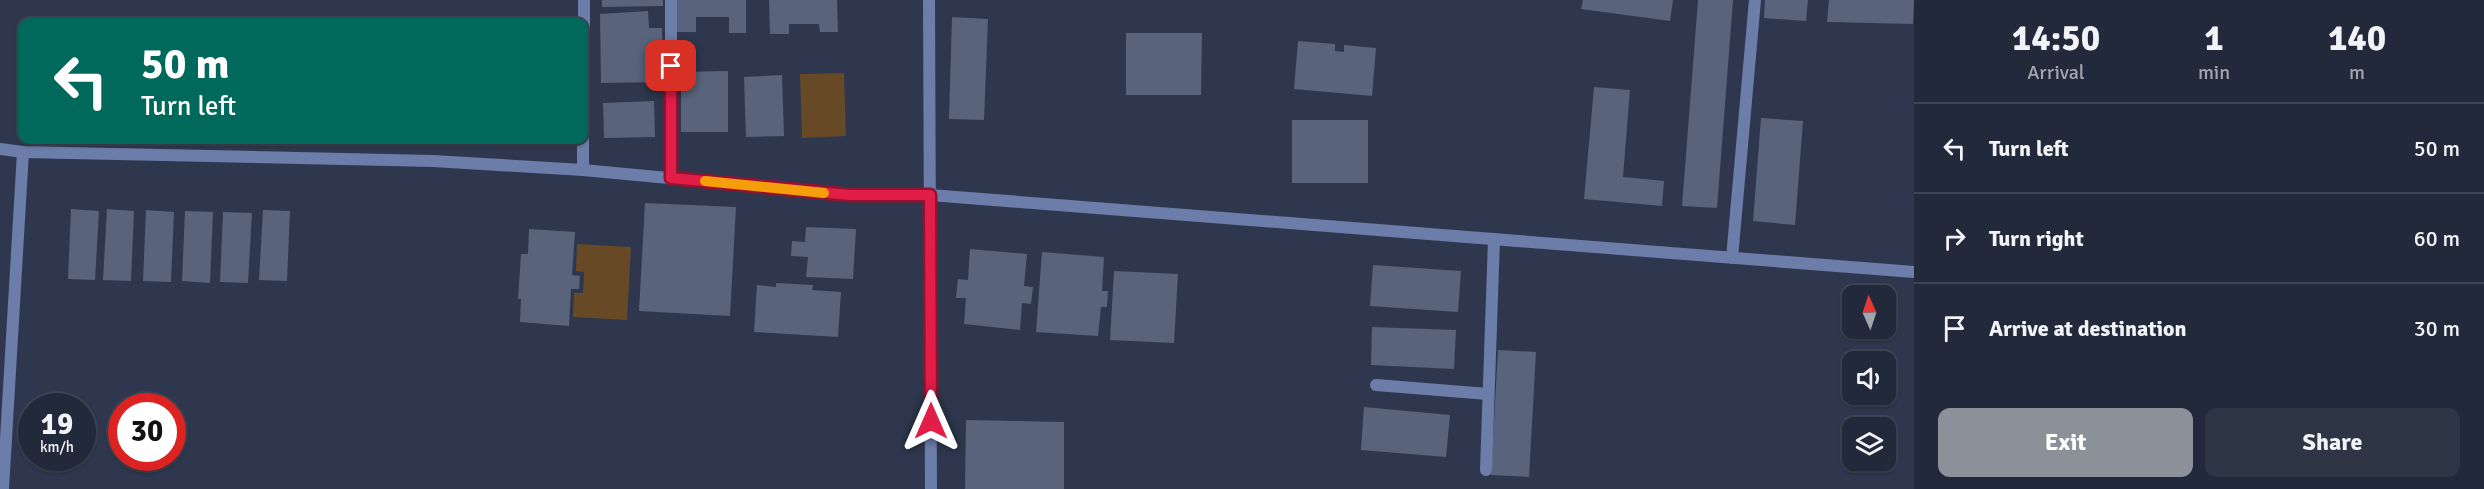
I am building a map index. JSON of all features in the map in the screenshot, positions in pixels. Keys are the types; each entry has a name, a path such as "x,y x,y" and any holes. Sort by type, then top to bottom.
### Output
{"street":[{"path":"584,0 584,18"},
{"path":"670,0 671,178"},
{"path":"929,0 931,489"},
{"path":"1732,258 1755,0"},
{"path":"582,144 583,170"},
{"path":"0,149 23,152 433,161 583,170 850,195 930,195 1914,272"},
{"path":"3,489 23,152"},
{"path":"1486,470 1494,239"},
{"path":"1376,385 1488,394"}],"shaded area":[{"path":"844,73 846,136 802,138 800,74"},
{"path":"577,244 631,247 627,320 573,317 574,293 583,293 584,272 576,271"}],"building":[{"path":"602,0 663,0 663,6 602,7"},
{"path":"677,0 746,0 746,33 729,33 729,17 696,17 696,32 677,32"},
{"path":"769,0 837,0 838,32 820,32 819,24 789,24 789,34 770,34"},
{"path":"1583,0 1673,0 1670,21 1581,9"},
{"path":"1698,0 1733,0 1717,208 1682,206"},
{"path":"1765,0 1808,0 1806,21 1764,18"},
{"path":"1829,0 1914,0 1913,24 1827,22"},
{"path":"648,11 649,28 662,28 663,82 601,83 600,14"},
{"path":"952,17 988,19 984,120 949,119"},
{"path":"1126,33 1202,33 1201,95 1126,95"},
{"path":"1298,41 1335,44 1335,51 1344,52 1344,45 1376,48 1372,96 1294,89"},
{"path":"728,71 728,132 681,132 681,72"},
{"path":"782,75 784,136 746,137 744,77"},
{"path":"1594,87 1630,90 1623,177 1664,181 1662,206 1584,199"},
{"path":"654,101 655,137 604,138 603,103"},
{"path":"1761,118 1803,121 1795,225 1753,221"},
{"path":"1292,120 1368,120 1368,183 1292,183"},
{"path":"645,203 736,207 730,316 639,311"},
{"path":"71,209 99,211 95,280 68,279"},
{"path":"107,209 134,211 131,281 103,280"},
{"path":"146,210 174,212 171,282 143,281"},
{"path":"263,210 290,211 287,281 259,280"},
{"path":"185,211 213,212 210,283 182,281"},
{"path":"223,212 252,213 248,283 220,282"},
{"path":"806,227 856,229 853,279 806,277 808,257 791,256 792,241 805,242"},
{"path":"529,229 575,232 572,275 580,276 579,289 571,289 569,326 520,322 521,299 518,299 521,254 528,254"},
{"path":"970,249 1027,254 1024,286 1033,287 1031,304 1022,303 1020,330 964,324 966,298 956,298 958,279 968,280"},
{"path":"1042,252 1104,257 1102,291 1108,291 1107,307 1101,307 1098,336 1036,332"},
{"path":"1373,265 1461,271 1458,312 1370,306"},
{"path":"1114,271 1178,274 1174,343 1110,340"},
{"path":"776,283 813,285 812,290 841,292 838,337 754,332 757,285 776,287"},
{"path":"1372,327 1456,330 1454,369 1371,365"},
{"path":"1498,350 1536,352 1529,477 1491,475"},
{"path":"1364,407 1450,415 1446,457 1361,450"},
{"path":"966,420 1064,422 1064,489 965,489"}],"slow traffic":[{"path":"705,181 824,193"}],"route":[{"path":"671,66 671,178 850,195 930,195 931,421"}]}
